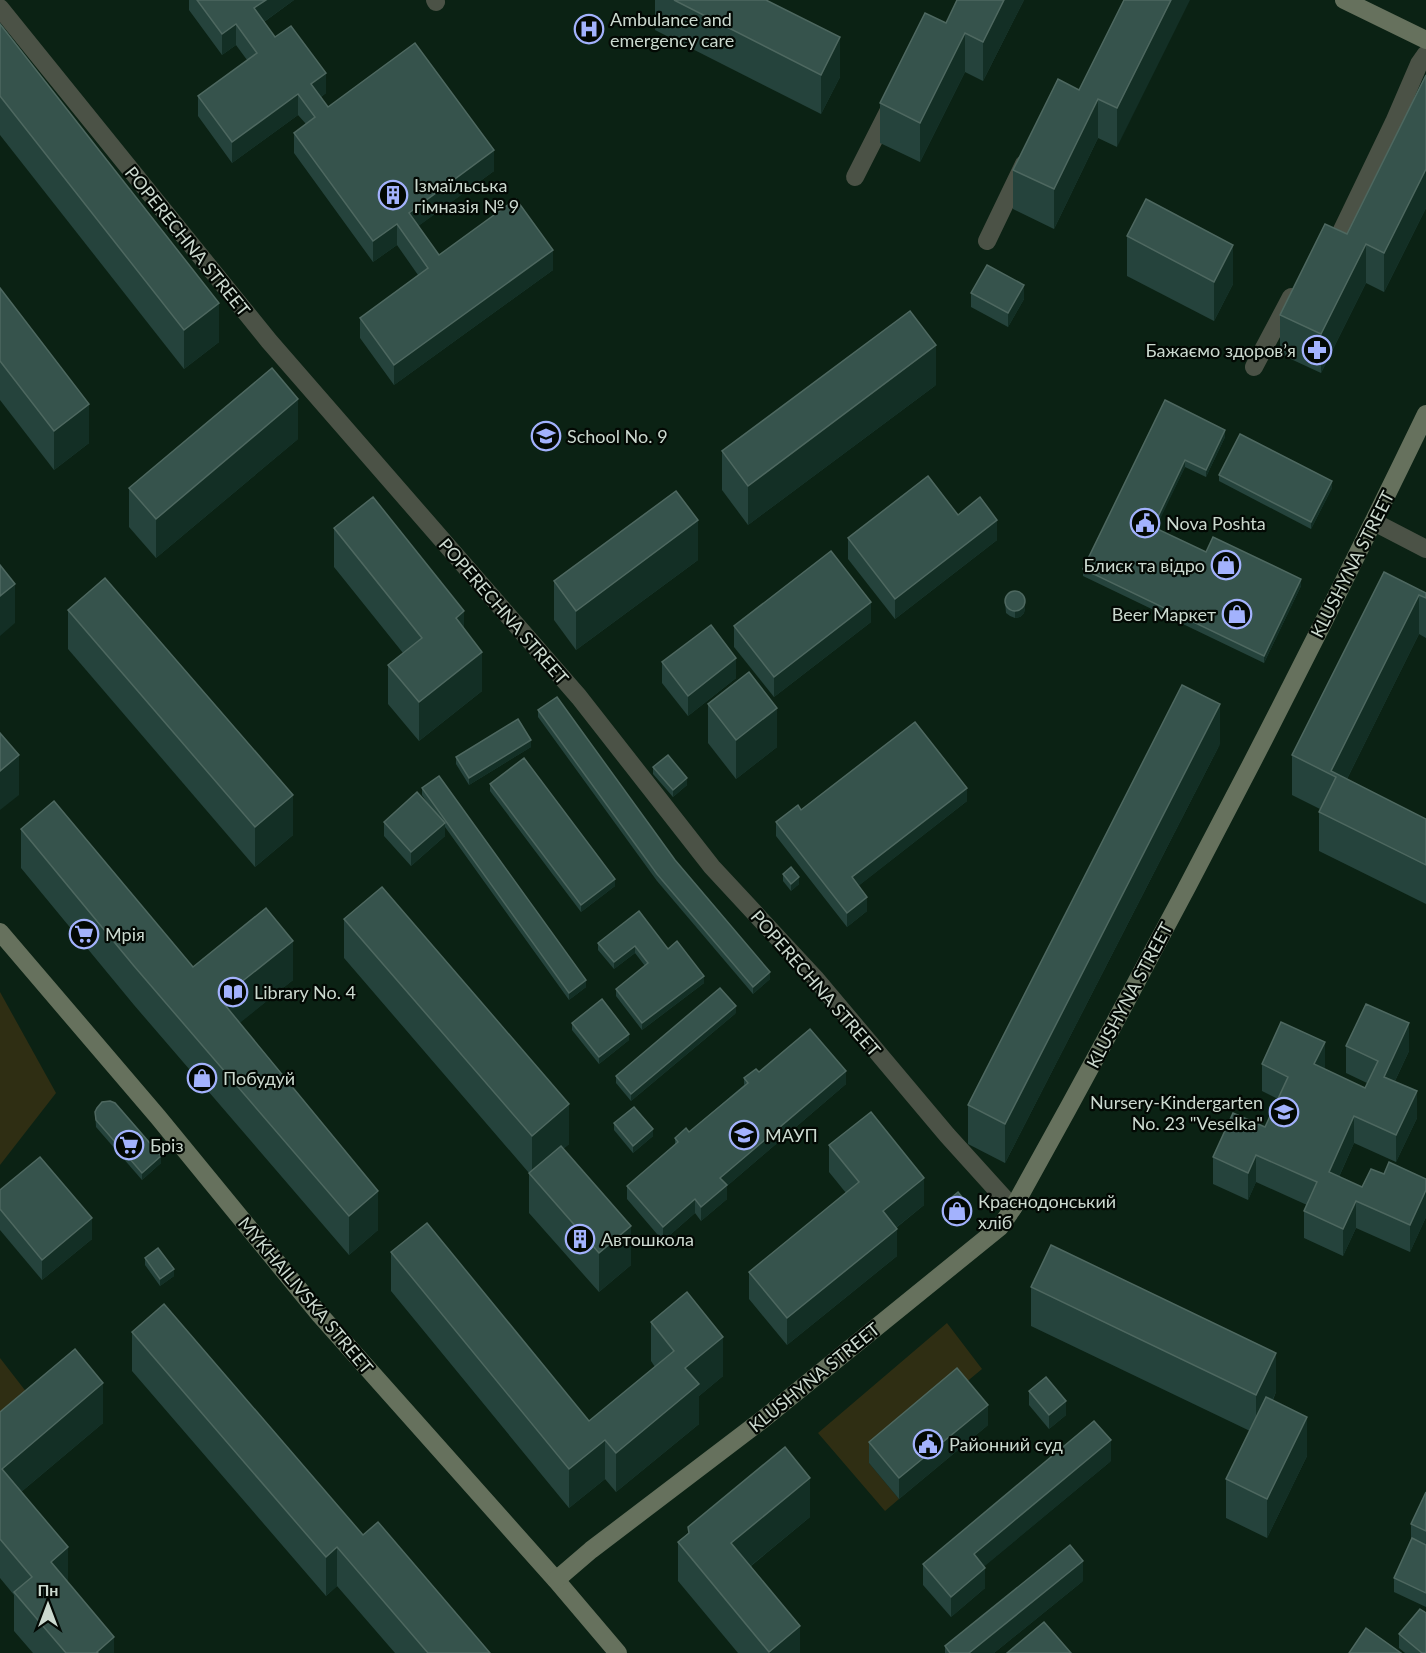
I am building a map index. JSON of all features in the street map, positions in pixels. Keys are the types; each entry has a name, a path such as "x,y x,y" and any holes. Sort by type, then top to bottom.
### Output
{"street":[{"path":"1344,0 1426,40"},
{"name":"POPERECHNA STREET","path":"0,8 269,341 579,697 712,867 815,978 947,1135 1013,1208"},
{"path":"1313,255 1318,244 1332,251 1419,64 1426,54"},
{"path":"855,177 897,93"},
{"path":"987,241 1033,145"},
{"path":"1254,367 1297,285"},
{"name":"KLUSHYNA STREET","path":"556,1580 591,1550 762,1420 1000,1227 1013,1208 1098,1056 1374,522 1426,414"},
{"path":"1374,522 1426,549"},
{"name":"MYKHAILIVSKA STREET","path":"0,932 158,1117 320,1315 618,1653"}],"shaded area":[{"path":"0,992 56,1093 0,1165"},
{"path":"947,1323 982,1369 869,1463 899,1499 885,1511 818,1433"},
{"path":"0,1358 31,1398 0,1426"}],"building":[{"name":"Ізмаїльська гімназія № 9","path":"197,0 266,0 254,8 275,37 291,26 326,73 311,84 328,107 415,43 494,150 409,213 439,255 516,199 553,250 394,365 360,318 428,268 397,224 373,241 294,133 315,117 298,94 232,142 198,96 257,53 236,24 222,34"},
{"path":"674,0 766,0 840,37 821,75"},
{"path":"957,0 1004,0 983,42 965,33 920,123 880,103 925,13 946,23"},
{"path":"1124,0 1171,0 1117,108 1098,99 1054,189 1013,170 1058,79 1079,90"},
{"path":"0,24 219,303 184,330 0,96"},
{"path":"1426,75 1426,169 1384,253 1366,244 1321,334 1280,315 1325,224 1347,234"},
{"path":"1146,199 1233,245 1214,282 1127,236"},
{"path":"987,265 1024,285 1008,313 971,293"},
{"path":"0,288 89,404 54,431 0,361"},
{"path":"910,311 936,345 748,486 722,451"},
{"path":"272,368 298,399 156,519 129,488"},
{"path":"1165,400 1225,430 1206,470 1185,460 1153,527 1206,552 1213,537 1301,579 1264,656 1083,569"},
{"path":"1240,434 1332,481 1311,522 1219,475"},
{"path":"928,476 958,515 980,497 997,520 895,599 848,538"},
{"path":"676,491 698,520 576,611 554,581"},
{"path":"373,497 464,611 456,618 482,652 419,702 388,665 422,638 334,528"},
{"path":"831,551 871,602 774,677 734,626"},
{"path":"0,565 15,584 0,596"},
{"path":"1384,572 1426,593 1426,598 1419,595 1331,771 1426,819 1426,865 1319,812 1336,777 1292,755"},
{"path":"105,578 293,795 255,827 68,610"},
{"path":"1015,591 1022,594 1025,601 1022,608 1015,611 1008,608 1005,601 1008,594"},
{"path":"711,625 736,658 688,696 662,662"},
{"path":"749,672 777,708 736,740 708,704"},
{"path":"1182,685 1220,704 1005,1124 968,1105"},
{"path":"557,697 675,860 770,972 753,987 657,874 538,710"},
{"path":"518,719 531,740 469,778 456,757"},
{"path":"915,722 967,788 852,877 867,897 847,913 776,822 798,805 801,810"},
{"path":"0,733 19,755 0,771"},
{"path":"668,755 687,778 673,790 653,767"},
{"path":"524,758 615,879 581,905 490,784"},
{"path":"439,776 586,980 569,993 422,788"},
{"path":"417,792 445,823 411,852 384,822"},
{"path":"54,801 193,967 266,908 293,941 220,999 378,1191 349,1216 134,966 21,829"},
{"path":"791,867 799,877 791,884 783,874"},
{"path":"382,887 569,1104 532,1136 344,919"},
{"path":"639,911 668,949 677,941 704,976 642,1023 616,989 648,963 635,946 614,962 598,943"},
{"path":"720,988 736,1006 631,1094 616,1076"},
{"path":"602,999 629,1034 599,1057 572,1023"},
{"path":"1366,1004 1409,1023 1384,1077 1417,1091 1396,1135 1354,1116 1329,1172 1362,1187 1371,1169 1384,1174 1389,1162 1426,1179 1426,1190 1410,1225 1356,1201 1343,1229 1304,1211 1317,1182 1256,1155 1248,1173 1213,1157 1233,1113 1265,1127 1288,1077 1262,1064 1281,1022 1325,1042 1314,1064 1365,1088 1378,1061 1346,1046"},
{"name":"МАУП","path":"810,1029 846,1071 720,1178 727,1185 701,1207 695,1199 663,1227 627,1186 678,1142 675,1138 686,1128 689,1132 748,1083 744,1078 756,1069 759,1072"},
{"name":"Бріз","path":"102,1102 115,1103 161,1156 142,1173 96,1120 97,1108"},
{"path":"634,1107 653,1129 633,1146 614,1123"},
{"path":"871,1112 924,1178 883,1211 897,1229 787,1318 749,1272 859,1182 829,1145"},
{"path":"561,1146 631,1226 599,1253 529,1173"},
{"path":"40,1157 92,1218 42,1260 0,1209 0,1190"},
{"path":"958,1192 968,1205 955,1216 945,1203"},
{"path":"427,1223 589,1421 674,1351 651,1322 687,1292 723,1337 685,1368 699,1384 616,1453 605,1440 569,1469 391,1252"},
{"path":"1051,1245 1276,1353 1256,1395 1031,1287"},
{"path":"158,1248 174,1269 160,1279 145,1258"},
{"path":"164,1304 363,1535 378,1522 490,1653 428,1653 337,1547 326,1557 132,1332"},
{"path":"75,1349 103,1383 2,1469 68,1547 51,1562 114,1637 98,1653 66,1653 14,1592 32,1577 0,1539 0,1412"},
{"path":"957,1368 988,1405 899,1478 869,1442"},
{"path":"1046,1377 1066,1401 1049,1415 1029,1391"},
{"path":"1266,1397 1307,1417 1267,1499 1226,1479"},
{"path":"1094,1421 1111,1440 974,1554 985,1568 951,1597 923,1564"},
{"path":"785,1447 810,1478 731,1543 800,1626 769,1652 678,1542 689,1533 688,1527"},
{"path":"1426,1492 1426,1531 1411,1524"},
{"path":"1412,1538 1426,1545 1426,1593 1394,1578"},
{"path":"1070,1545 1083,1561 969,1653 950,1653 945,1646"},
{"path":"1420,1609 1426,1613 1426,1653 1422,1653 1399,1634"},
{"path":"1044,1622 1071,1653 1007,1653"},
{"path":"1366,1628 1401,1653 1349,1653"}],"place":[{"name":"Ambulance and emergency care","path":"589,29"},
{"name":"Ізмаїльська гімназія № 9","path":"393,195"},
{"name":"Бажаємо здоровʼя","path":"1317,350"},
{"name":"School No. 9","path":"546,436"},
{"name":"Nova Poshta","path":"1145,523"},
{"name":"Блиск та відро","path":"1226,565"},
{"name":"Beer Маркет","path":"1237,614"},
{"name":"Мрія","path":"84,934"},
{"name":"Library No. 4","path":"233,992"},
{"name":"Побудуй","path":"202,1078"},
{"name":"Nursery-Kindergarten No. 23 \"Veselka\"","path":"1284,1112"},
{"name":"МАУП","path":"744,1135"},
{"name":"Бріз","path":"129,1145"},
{"name":"Краснодонський хліб","path":"957,1211"},
{"name":"Автошкола","path":"580,1239"},
{"name":"Районний суд","path":"928,1444"}]}
